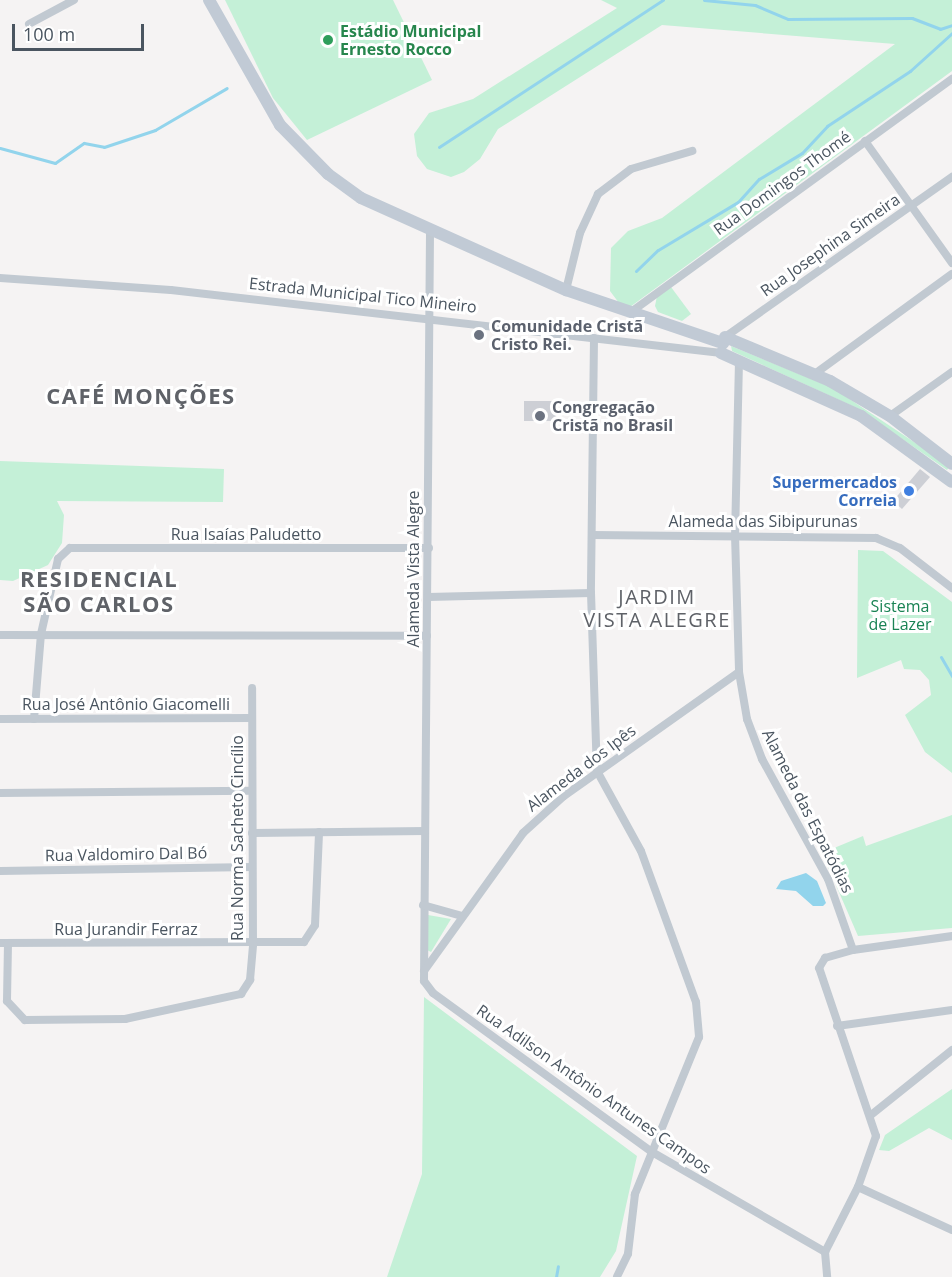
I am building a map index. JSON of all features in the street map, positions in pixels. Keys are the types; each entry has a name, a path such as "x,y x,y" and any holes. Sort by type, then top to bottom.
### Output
{"main road":[{"path":"209,0 256,89 291,137 361,198 430,233 566,290 816,373 890,416 952,464"},
{"path":"723,344 739,361 861,416 952,482"}],"street":[{"path":"29,24 74,0"},
{"name":"Rua Domingos Thomé","path":"631,312 952,79"},
{"path":"865,141 952,263"},
{"path":"566,290 580,233 598,194 631,169 692,150"},
{"name":"Rua Josephina Simeira","path":"723,344 952,177"},
{"name":"Alameda Vista Alegre","path":"423,972 429,548 430,233"},
{"path":"816,373 952,274"},
{"name":"Estrada Municipal Tico Mineiro","path":"0,278 428,317 594,338 723,344"},
{"path":"594,338 591,593 597,771 641,851 699,1019 694,1056 635,1194 628,1254 618,1277"},
{"name":"Alameda das Espatódias","path":"739,361 735,535 739,672 753,738 802,838 828,879 853,950"},
{"path":"890,416 952,372"},
{"name":"Alameda das Sibipurunas","path":"593,535 876,538 900,548 952,588"},
{"name":"Rua Isaías Paludetto","path":"41,634 58,559 65,551 75,547 429,548"},
{"path":"428,597 591,593"},
{"path":"34,719 41,634"},
{"path":"0,635 427,636"},
{"name":"Alameda dos Ipês","path":"423,972 523,833 597,771 739,672"},
{"name":"Rua Norma Sacheto Cincílio","path":"4,944 7,1001 25,1020 125,1019 234,998 247,988 252,944 252,688"},
{"name":"Rua José Antônio Giacomelli","path":"0,719 252,718"},
{"path":"0,793 252,791"},
{"path":"252,833 425,831"},
{"name":"Rua Jurandir Ferraz","path":"4,944 298,944 311,935 318,832"},
{"name":"Rua Valdomiro Dal Bó","path":"0,871 252,867"},
{"path":"423,905 462,916"},
{"path":"827,1277 825,1252 858,1187 875,1145 871,1115 818,974 821,962 853,950 952,936"},
{"name":"Rua Adilson Antônio Antunes Campos","path":"423,972 433,993 652,1152 825,1252"},
{"path":"837,1026 952,1010"},
{"path":"871,1115 952,1050"},
{"path":"858,1187 952,1230"}],"green space":[{"name":"Estádio Municipal Ernesto Rocco","path":"225,0 393,0 432,80 307,140 273,98"},
{"path":"601,0 952,0 952,71 630,307 619,303 610,291 611,248 628,231 662,218 895,44 662,25 498,129 480,159 464,172 451,177 427,169 417,156 414,134 429,113 473,99 617,8"},
{"path":"671,287 691,314 682,321 658,312 655,306 657,296"},
{"path":"731,346 833,388 950,466 947,470 859,409 732,351"},
{"path":"0,461 224,469 223,502 57,501 64,515 62,543 48,565 13,581 0,580"},
{"name":"Sistema de Lazer","path":"858,550 883,551 952,602 952,773 925,752 905,715 931,695 929,680 920,670 904,669 901,660 857,678"},
{"path":"952,815 952,928 858,936 822,853 863,836 866,846"},
{"path":"428,915 451,919 431,952 427,950"},
{"path":"424,997 637,1156 616,1251 600,1277 387,1277 422,1174"},
{"path":"952,1089 952,1140 929,1128 889,1151 879,1150 885,1135"}],"water":[{"path":"806,873 817,881 826,903 823,906 813,906 796,891 776,889 781,881"}],"building":[{"name":"Congregação Cristã no Brasil","path":"524,401 557,401 556,421 524,421"},
{"name":"Supermercados Correia","path":"920,469 930,477 902,509 893,501"}],"waterway":[{"path":"439,147 663,0"},
{"path":"704,0 755,5 788,19 912,18 940,29 952,25"},
{"path":"636,271 658,250 738,202 759,179 802,153 827,126 910,71 952,33"},
{"path":"0,148 55,163 84,143 104,147 155,130 227,88"},
{"path":"941,657 952,676"},
{"path":"556,1277 558,1266"}],"place":[{"name":"Estádio Municipal Ernesto Rocco","path":"328,40"},
{"name":"Comunidade Cristã Cristo Rei.","path":"479,335"},
{"name":"Congregação Cristã no Brasil","path":"540,416"},
{"name":"Supermercados Correia","path":"909,491"}],"district":[{"name":"CAFÉ MONÇÕES","path":"141,396"},
{"name":"RESIDENCIAL SÃO CARLOS","path":"99,590"},
{"name":"JARDIM VISTA ALEGRE","path":"657,608"}]}
